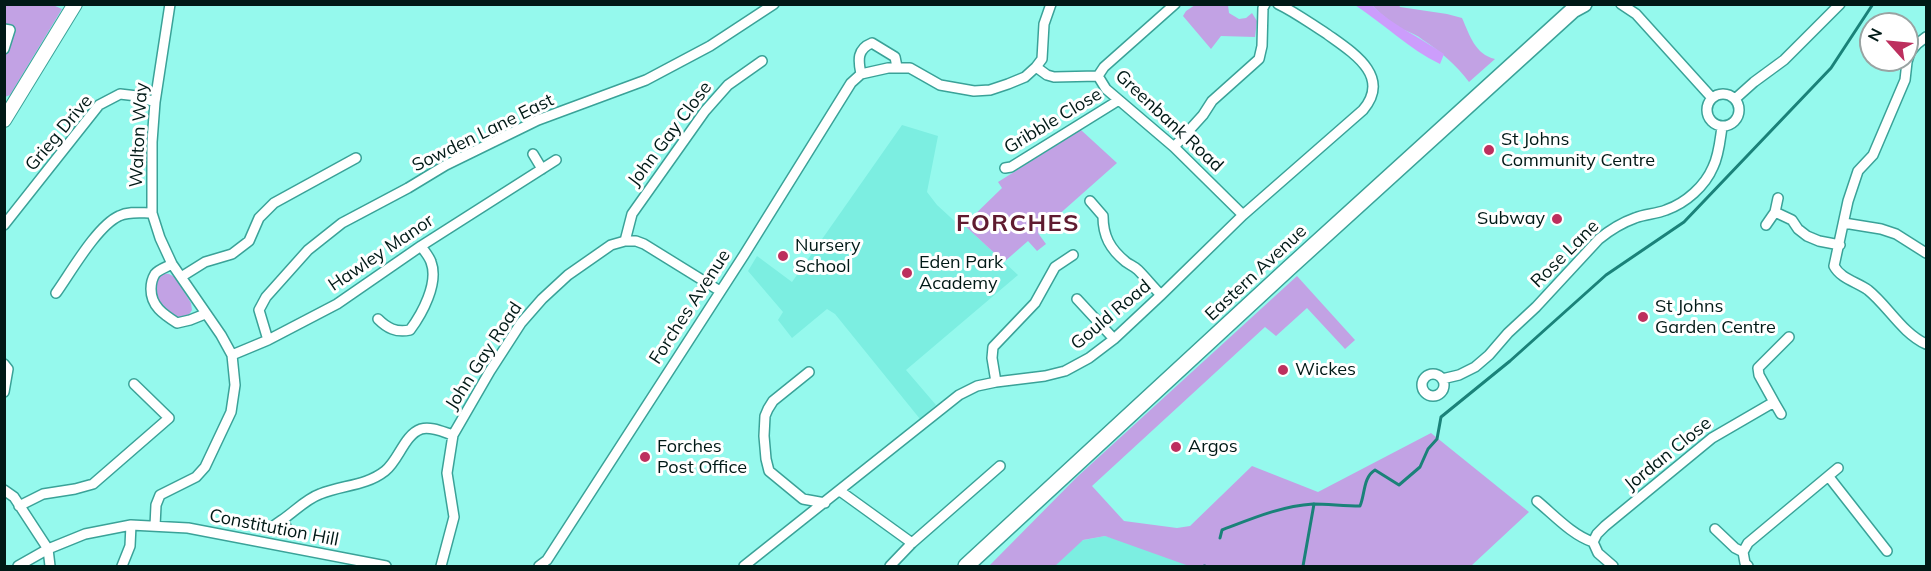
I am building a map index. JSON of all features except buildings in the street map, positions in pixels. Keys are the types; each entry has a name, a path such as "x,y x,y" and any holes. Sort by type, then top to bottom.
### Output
{"main road":[{"name":"Eastern Avenue","path":"966,567 1289,268 1578,6"}],"street":[{"path":"4,120 75,4"},
{"name":"Walton Way","path":"170,4 154,102 152,213 172,264 221,335 232,356"},
{"name":"Sowden Lane East","path":"268,339 259,310 266,297 308,250 342,223 446,165 538,120 646,80 710,46 774,4"},
{"path":"897,67 895,57 872,43 867,44 861,51 858,60 861,74 897,67 910,68 940,85 974,91 990,90 1008,84 1025,77 1042,59 1044,24 1051,4"},
{"path":"1098,76 1104,67 1175,4"},
{"path":"1174,147 1203,115 1212,101 1259,59 1265,4"},
{"name":"Gould Road","path":"744,567 958,395 977,386 1065,371 1089,358 1114,339 1243,215 1363,110 1370,101 1373,88 1371,74 1360,58 1278,4"},
{"path":"1621,4 1635,9 1712,98"},
{"path":"1735,99 1784,60 1840,4"},
{"path":"4,29 10,30 4,49"},
{"path":"1926,37 1910,52 1905,80 1873,155 1857,171 1834,266 1844,278 1869,291 1910,332 1926,344"},
{"name":"John Gay Close","path":"625,241 632,214 705,111 728,85 762,61"},
{"name":"Greenbank Road","path":"1036,67 1054,77 1098,76 1106,89 1174,147 1243,215"},
{"name":"Forches Avenue","path":"539,567 546,563 851,83 861,74"},
{"name":"Grieg Drive","path":"4,225 99,105 120,94 137,96 154,102"},
{"path":"1725,94 1735,99 1739,108 1736,120 1730,125 1722,127 1716,125 1708,116 1708,105 1712,98 1725,94"},
{"name":"Gribble Close","path":"1005,168 1011,167 1119,100"},
{"name":"Rose Lane","path":"1442,379 1459,375 1475,367 1490,355 1508,333 1536,307 1599,239 1618,225 1636,217 1667,210 1693,195 1714,166 1722,127"},
{"path":"533,154 542,169"},
{"path":"181,277 205,262 232,254 249,241 259,218 274,203 356,158"},
{"name":"Hawley Manor","path":"232,356 337,303 421,246 556,160"},
{"path":"1766,225 1775,212 1778,198"},
{"path":"1090,201 1103,216 1104,233 1110,246 1126,262 1136,268 1161,295"},
{"path":"56,293 105,225 120,215 133,212 152,213"},
{"path":"1775,212 1792,220 1807,236 1840,245"},
{"path":"1844,223 1896,234 1926,253"},
{"path":"625,241 644,244 720,291"},
{"name":"John Gay Road","path":"441,567 454,517 447,473 453,435 521,323 542,299 568,275 593,257 611,245 625,241"},
{"path":"378,318 388,328 401,332 410,330 417,320 428,299 433,275 431,262 421,246"},
{"path":"996,382 992,358 993,347 1035,303 1055,267 1073,255"},
{"path":"1136,268 1140,258"},
{"path":"172,264 154,275 151,282 151,298 162,313 177,323 205,314"},
{"path":"1077,299 1114,339"},
{"path":"1781,414 1758,375 1758,368 1790,337"},
{"path":"155,526 156,505 160,495 196,477 205,467 231,412 235,385 232,356"},
{"path":"4,364 8,369 4,392"},
{"path":"809,372 773,401 765,416 765,448 769,471 803,499 825,503"},
{"path":"19,506 43,494 93,484 169,418 134,384"},
{"name":"Jordan Close","path":"1593,542 1605,526 1712,438 1774,402"},
{"path":"272,527 319,494 372,480 387,470 407,441 422,429 439,430 453,435"},
{"path":"890,566 912,543 1000,466"},
{"path":"1748,567 1743,552 1748,543 1838,468"},
{"path":"1829,477 1887,551"},
{"path":"4,490 14,497 48,549 50,567"},
{"path":"840,491 912,543"},
{"path":"803,499 805,519"},
{"path":"1537,501 1570,528 1593,542 1598,553 1613,567"},
{"path":"282,520 290,533"},
{"path":"122,567 130,546 131,525"},
{"name":"Constitution Hill","path":"18,567 48,549 85,534 131,525 189,528 386,567"},
{"path":"1715,529 1735,548 1743,552"}],"shaded area":[{"path":"5,5 53,5 62,9 10,95 5,97"},
{"path":"1195,5 1228,5 1229,13 1239,19 1246,18 1252,13 1257,21 1255,37 1221,36 1211,49 1183,16"},
{"path":"1355,5 1372,5 1398,25 1444,54 1440,64 1418,51"},
{"path":"1372,5 1399,5 1462,18 1478,49 1488,57 1495,59 1469,82 1435,49 1394,24"},
{"name":"Eden Park Academy","path":"902,125 938,136 927,192 937,205 961,227 964,225 1018,275 906,370 936,405 920,419 835,314 827,309 792,338 778,320 783,312 748,271 757,256 792,282"},
{"path":"1081,130 1117,163 1038,233 1046,244 1037,251 1028,241 1004,262 964,225 1002,188 998,182"},
{"path":"163,273 175,277 191,303 192,310 188,316 178,319 159,303 155,294 155,285 156,280"},
{"path":"1297,276 1355,340 1345,349 1307,308 1276,336 1265,327 1092,486 1124,521 1177,528 1190,526 1252,466 1318,492 1431,433 1529,512 1471,566 1189,566 1105,536 1083,540 1055,566 989,566 1077,477"},
{"path":"1105,536 1215,566 1000,566 1053,546"}],"waterway":[{"path":"1220,538 1222,530 1289,507 1313,504 1360,506 1368,477 1375,470 1399,485 1420,467 1428,449 1437,439 1441,417 1510,361 1606,275 1684,222 1831,68 1873,4"},
{"path":"1303,566 1314,504"}],"place":[{"name":"St Johns Community Centre","path":"1489,150"},
{"name":"Subway","path":"1557,219"},
{"name":"Nursery School","path":"783,256"},
{"name":"Eden Park Academy","path":"907,273"},
{"name":"St Johns Garden Centre","path":"1643,317"},
{"name":"Wickes","path":"1283,370"},
{"name":"Argos","path":"1176,447"},
{"name":"Forches Post Office","path":"645,457"}],"district":[{"name":"FORCHES","path":"1018,224"}]}
